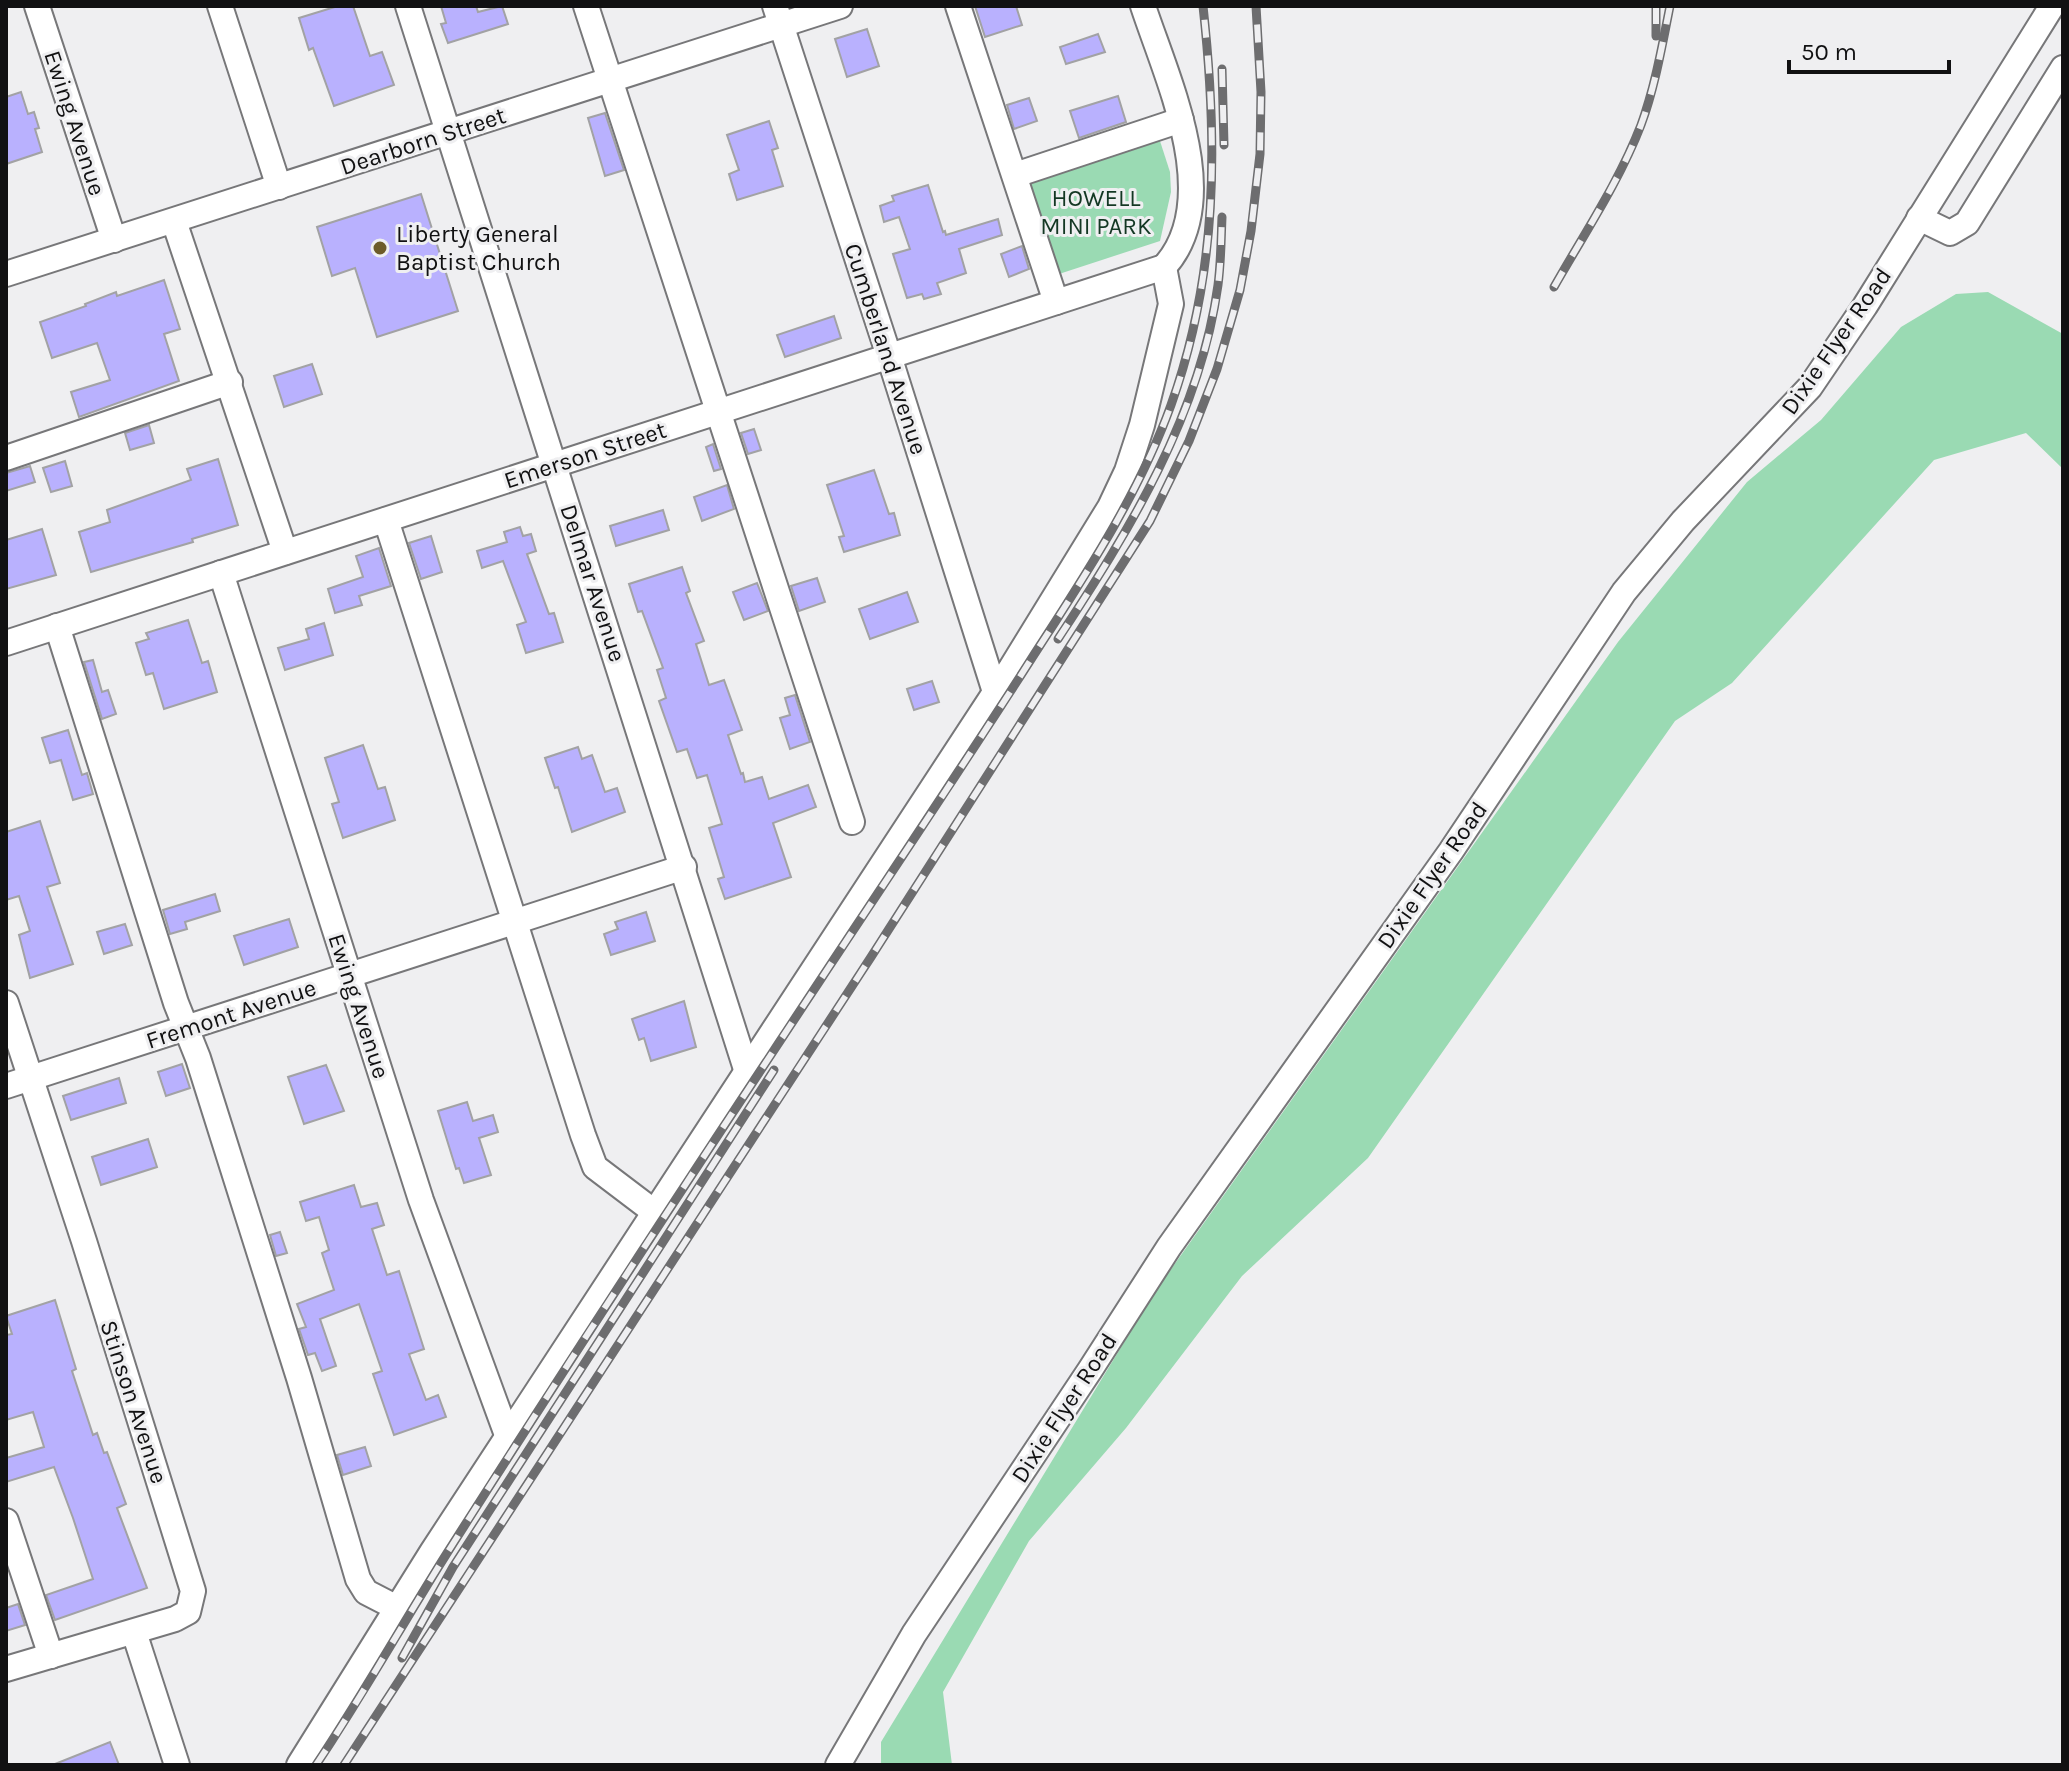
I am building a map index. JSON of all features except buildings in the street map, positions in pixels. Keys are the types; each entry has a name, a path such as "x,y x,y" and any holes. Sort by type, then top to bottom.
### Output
{"street":[{"name":"Ewing Avenue","path":"37,6 114,240"},
{"path":"220,6 279,187"},
{"name":"Delmar Avenue","path":"408,6 746,1069"},
{"path":"586,6 852,822"},
{"name":"Dearborn Street","path":"6,274 610,81 778,15 840,6"},
{"path":"958,6 1056,302"},
{"path":"299,1765 507,1435 995,692 1089,544 1127,471 1142,425 1171,304 1164,267 1180,243 1188,216 1191,176 1181,120 1143,6"},
{"name":"Dixie Flyer Road","path":"838,1765 914,1634 1169,1247 1451,851 1624,592 1683,521 1810,387 1865,306 2052,6"},
{"name":"Cumberland Avenue","path":"778,15 995,692"},
{"path":"1919,218 1950,233 1967,223 2063,68"},
{"path":"1015,175 1181,120"},
{"path":"174,221 285,552"},
{"name":"Emerson Street","path":"6,643 1164,267"},
{"path":"6,458 230,382"},
{"path":"386,520 595,1167 653,1211"},
{"name":"Ewing Avenue","path":"221,573 421,1200 507,1435"},
{"path":"57,626 198,1058 299,1378 358,1579 366,1592 397,1608"},
{"name":"Fremont Avenue","path":"6,1086 684,867"},
{"name":"Stinson Avenue","path":"6,1003 193,1591 188,1612 134,1632"},
{"path":"6,1521 51,1656"},
{"path":"6,1669 134,1632 177,1765"}],"green space":[{"name":"HOWELL MINI PARK","path":"1160,141 1170,172 1171,192 1160,241 1059,274 1030,184"},
{"path":"1988,292 2063,334 2063,469 2026,433 1934,460 1732,683 1675,721 1368,1158 1242,1276 1126,1428 1029,1541 943,1692 952,1765 881,1765 881,1742 1154,1293 1618,642 1747,482 1821,420 1901,327 1956,294"}],"railway":[{"path":"316,1765 540,1407 978,742 1126,505 1171,405 1198,307 1206,257 1212,158 1203,6"},
{"path":"344,1765 871,957 1150,521 1189,441 1217,369 1240,290 1260,154 1261,92 1256,6"},
{"path":"1656,6 1656,36"},
{"path":"1554,287 1612,187 1641,125 1670,6"},
{"path":"1222,69 1224,145"},
{"path":"1058,639 1135,514 1178,426 1209,333 1219,276 1222,217"},
{"path":"402,1658 453,1567 774,1070"}],"place":[{"name":"Liberty General Baptist Church","path":"380,248"}]}
